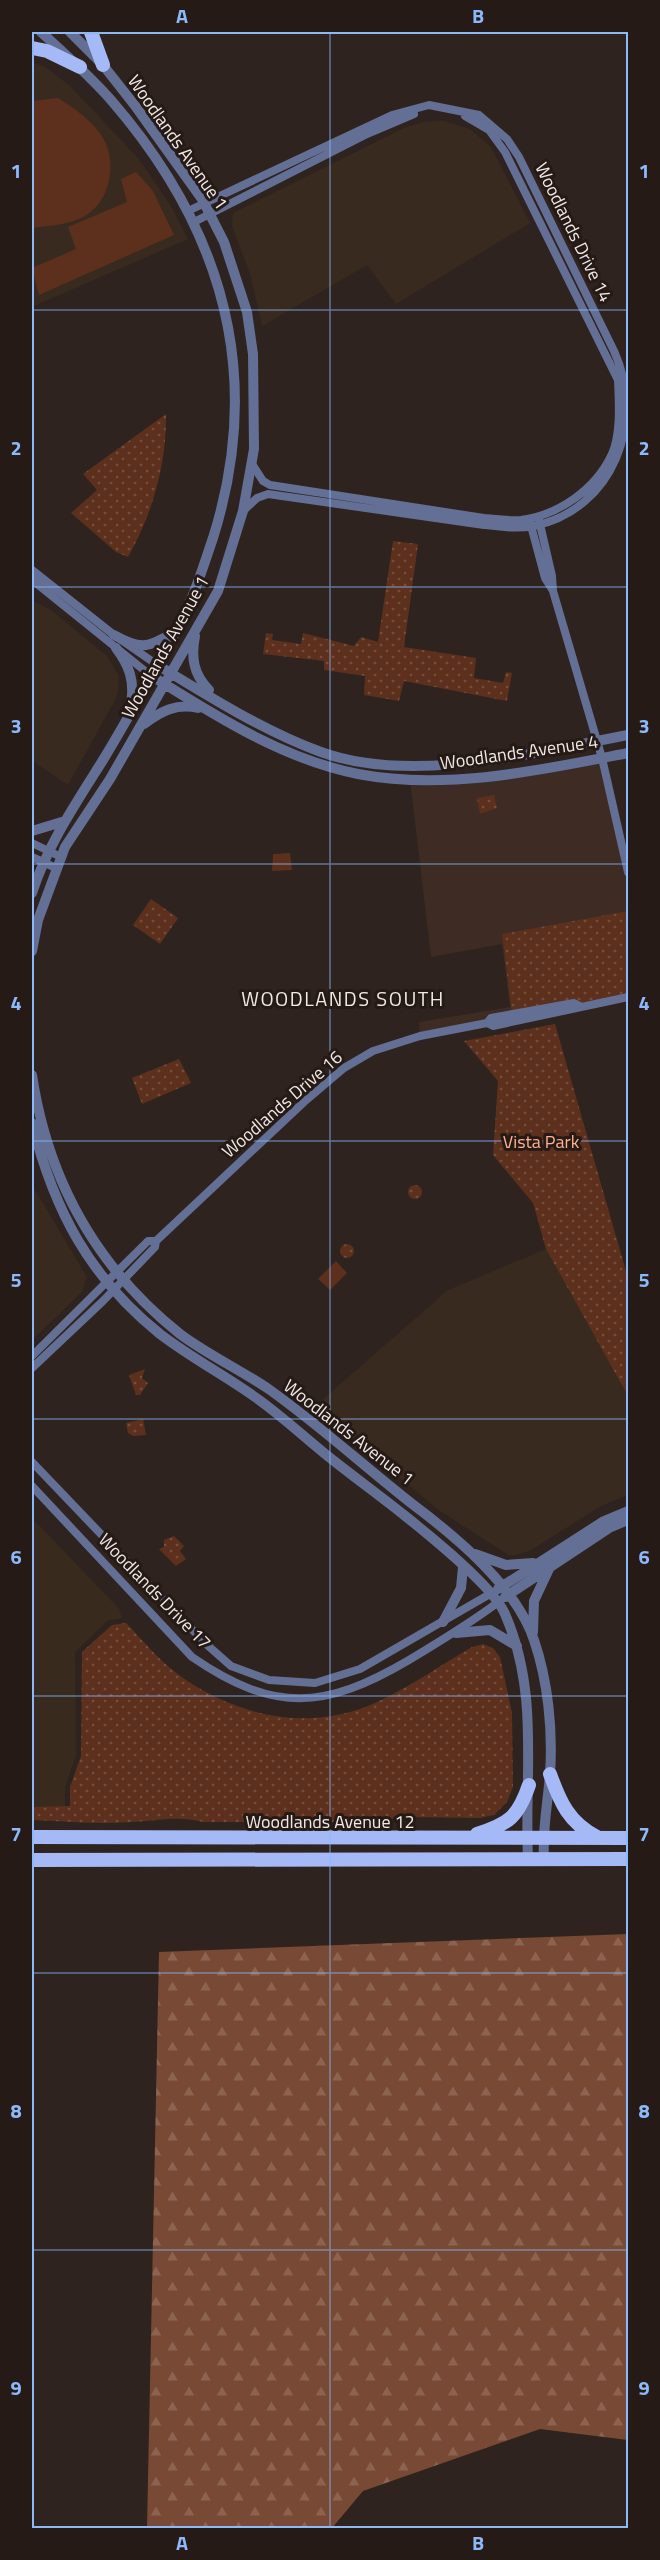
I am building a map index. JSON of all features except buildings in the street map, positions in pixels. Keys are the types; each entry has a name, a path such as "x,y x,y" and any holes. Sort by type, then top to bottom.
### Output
{"main road":[{"path":"91,32 103,65"},
{"path":"32,48 47,51 80,67"},
{"path":"550,1774 568,1815 585,1831 598,1838"},
{"path":"463,1838 499,1827 512,1819 522,1806 529,1785"},
{"name":"Woodlands Avenue 12","path":"32,1837 628,1838"},
{"name":"Woodlands Avenue 12","path":"32,1860 628,1859"}],"street":[{"name":"Woodlands Avenue 1","path":"32,893 48,850 176,632 198,582 218,520 234,446 235,398 228,317 216,271 194,222 165,171 111,100 80,67 41,32"},
{"name":"Woodlands Avenue 1","path":"32,951 38,920 58,863 165,685 218,591 243,511 252,464 255,400 247,312 224,242 211,214 103,65 70,32"},
{"name":"Woodlands Drive 14","path":"188,211 392,115 429,105 479,115 507,139 531,180 614,351 625,380 627,396 620,454 606,479 576,507 535,521 484,525 281,494 268,494 256,498 243,511"},
{"name":"Woodlands Drive 14","path":"194,222 412,114 427,111 458,113 473,118 489,130 505,152 618,380 619,401 613,452 603,468 569,503 535,521 484,518 270,485 259,476 252,464"},
{"path":"535,521 545,578 553,591 595,742 602,759 628,873"},
{"path":"32,570 114,635 156,664"},
{"path":"32,580 150,675"},
{"path":"197,629 193,652 196,671 204,685 225,704"},
{"path":"114,635 133,645 143,647 176,632"},
{"path":"116,648 126,661 132,679 134,688 130,710"},
{"name":"Woodlands Avenue 4","path":"156,664 266,728 322,753 363,762 408,767 468,762 628,735"},
{"name":"Woodlands Avenue 4","path":"150,675 209,711 296,755 358,774 451,781 602,759 628,753"},
{"path":"139,728 162,712 178,706 209,711"},
{"path":"105,756 116,751 124,753"},
{"path":"32,831 64,821"},
{"path":"32,843 48,850 58,863"},
{"path":"32,857 43,862 58,863"},
{"name":"Woodlands Drive 16","path":"32,1368 120,1276 155,1247 156,1241 304,1102 344,1068 373,1051 420,1036 487,1023 491,1018 574,1003 580,1006 628,997"},
{"name":"Woodlands Avenue 1","path":"32,1075 52,1157 69,1201 97,1249 120,1276 154,1312 183,1336 271,1392 474,1554 505,1590 534,1638 549,1718 550,1774 543,1838 544,1859"},
{"name":"Woodlands Avenue 1","path":"32,1124 42,1162 59,1208 77,1242 110,1287 160,1334 257,1398 369,1487 464,1567 494,1598 504,1612 517,1647 527,1694 528,1858"},
{"name":"Woodlands Drive 16","path":"32,1356 110,1287"},
{"path":"350,1454 366,1476 369,1487"},
{"name":"Woodlands Drive 17","path":"32,1462 206,1644 231,1666 269,1680 315,1683 333,1679 376,1661 443,1622 494,1598"},
{"name":"Woodlands Drive 17","path":"32,1486 192,1657 221,1677 276,1697 307,1699 335,1695 365,1685 456,1633 494,1598"},
{"path":"474,1554 506,1565 547,1564 604,1521 628,1510"},
{"path":"494,1598 547,1564 609,1528 628,1520"},
{"path":"534,1638 531,1619 534,1601 547,1564"},
{"path":"443,1622 461,1588 464,1567"},
{"path":"456,1633 474,1629 489,1630 517,1647"}],"shaded area":[{"path":"32,62 45,67 69,85 139,159 172,208 188,239 32,307"},
{"path":"444,121 470,129 491,147 530,223 396,304 367,265 262,326 251,277 232,226 233,213 404,128 423,122"},
{"path":"32,600 51,610 107,656 119,676 115,700 68,785 32,761"},
{"path":"602,759 628,873 628,997 420,1036 419,1022 510,1007 502,944 431,957 410,780 451,781"},
{"path":"32,1185 87,1277 82,1292 32,1340"},
{"path":"546,1249 628,1396 628,1495 599,1507 530,1551 510,1556 440,1511 314,1407 448,1290"},
{"path":"32,1518 119,1609 122,1618 107,1621 75,1652 76,1755 65,1787 65,1807 32,1807"}],"green space":[{"path":"58,98 89,121 103,138 110,159 109,182 99,204 81,218 63,224 32,228 32,101"},
{"path":"136,172 153,191 174,235 39,295 32,268 76,249 68,227 127,202 121,179"},
{"path":"166,414 161,470 151,506 128,557 116,552 71,513 97,490 83,474"},
{"path":"393,541 418,544 404,647 476,658 474,678 503,683 506,672 512,673 507,701 404,681 399,701 364,695 365,676 324,670 324,661 263,654 266,633 273,634 272,640 301,644 303,633 354,646 361,637 378,642"},
{"path":"494,795 497,808 480,814 477,798"},
{"path":"290,853 292,870 272,871 273,854"},
{"path":"151,899 178,918 160,944 133,925"},
{"path":"628,911 628,996 512,1014 502,934"},
{"name":"Vista Park","path":"555,1024 628,1278 628,1396 546,1249 533,1203 493,1155 498,1081 464,1041"},
{"path":"179,1059 191,1083 142,1104 132,1078"},
{"path":"415,1185 420,1187 422,1192 420,1197 415,1199 410,1197 408,1192 410,1187"},
{"path":"347,1244 352,1246 354,1251 352,1256 347,1258 342,1256 340,1251 342,1246"},
{"path":"336,1261 347,1273 330,1290 318,1279"},
{"path":"145,1369 142,1378 148,1383 140,1395 136,1395 129,1375"},
{"path":"143,1419 146,1435 133,1436 128,1433 126,1423"},
{"path":"174,1536 184,1546 180,1551 186,1559 176,1566 159,1549 164,1547 164,1540"},
{"path":"126,1623 170,1668 208,1693 255,1712 303,1718 328,1717 353,1711 401,1690 472,1647 483,1644 493,1648 500,1657 512,1713 513,1787 507,1802 494,1815 480,1818 409,1817 364,1822 203,1822 175,1819 106,1823 32,1820 32,1807 70,1806 70,1787 81,1756 82,1652 112,1625"},
{"path":"628,1934 628,2440 540,2429 363,2491 332,2528 147,2528 159,1952"}],"district":[{"name":"WOODLANDS SOUTH","path":"343,998"}]}
